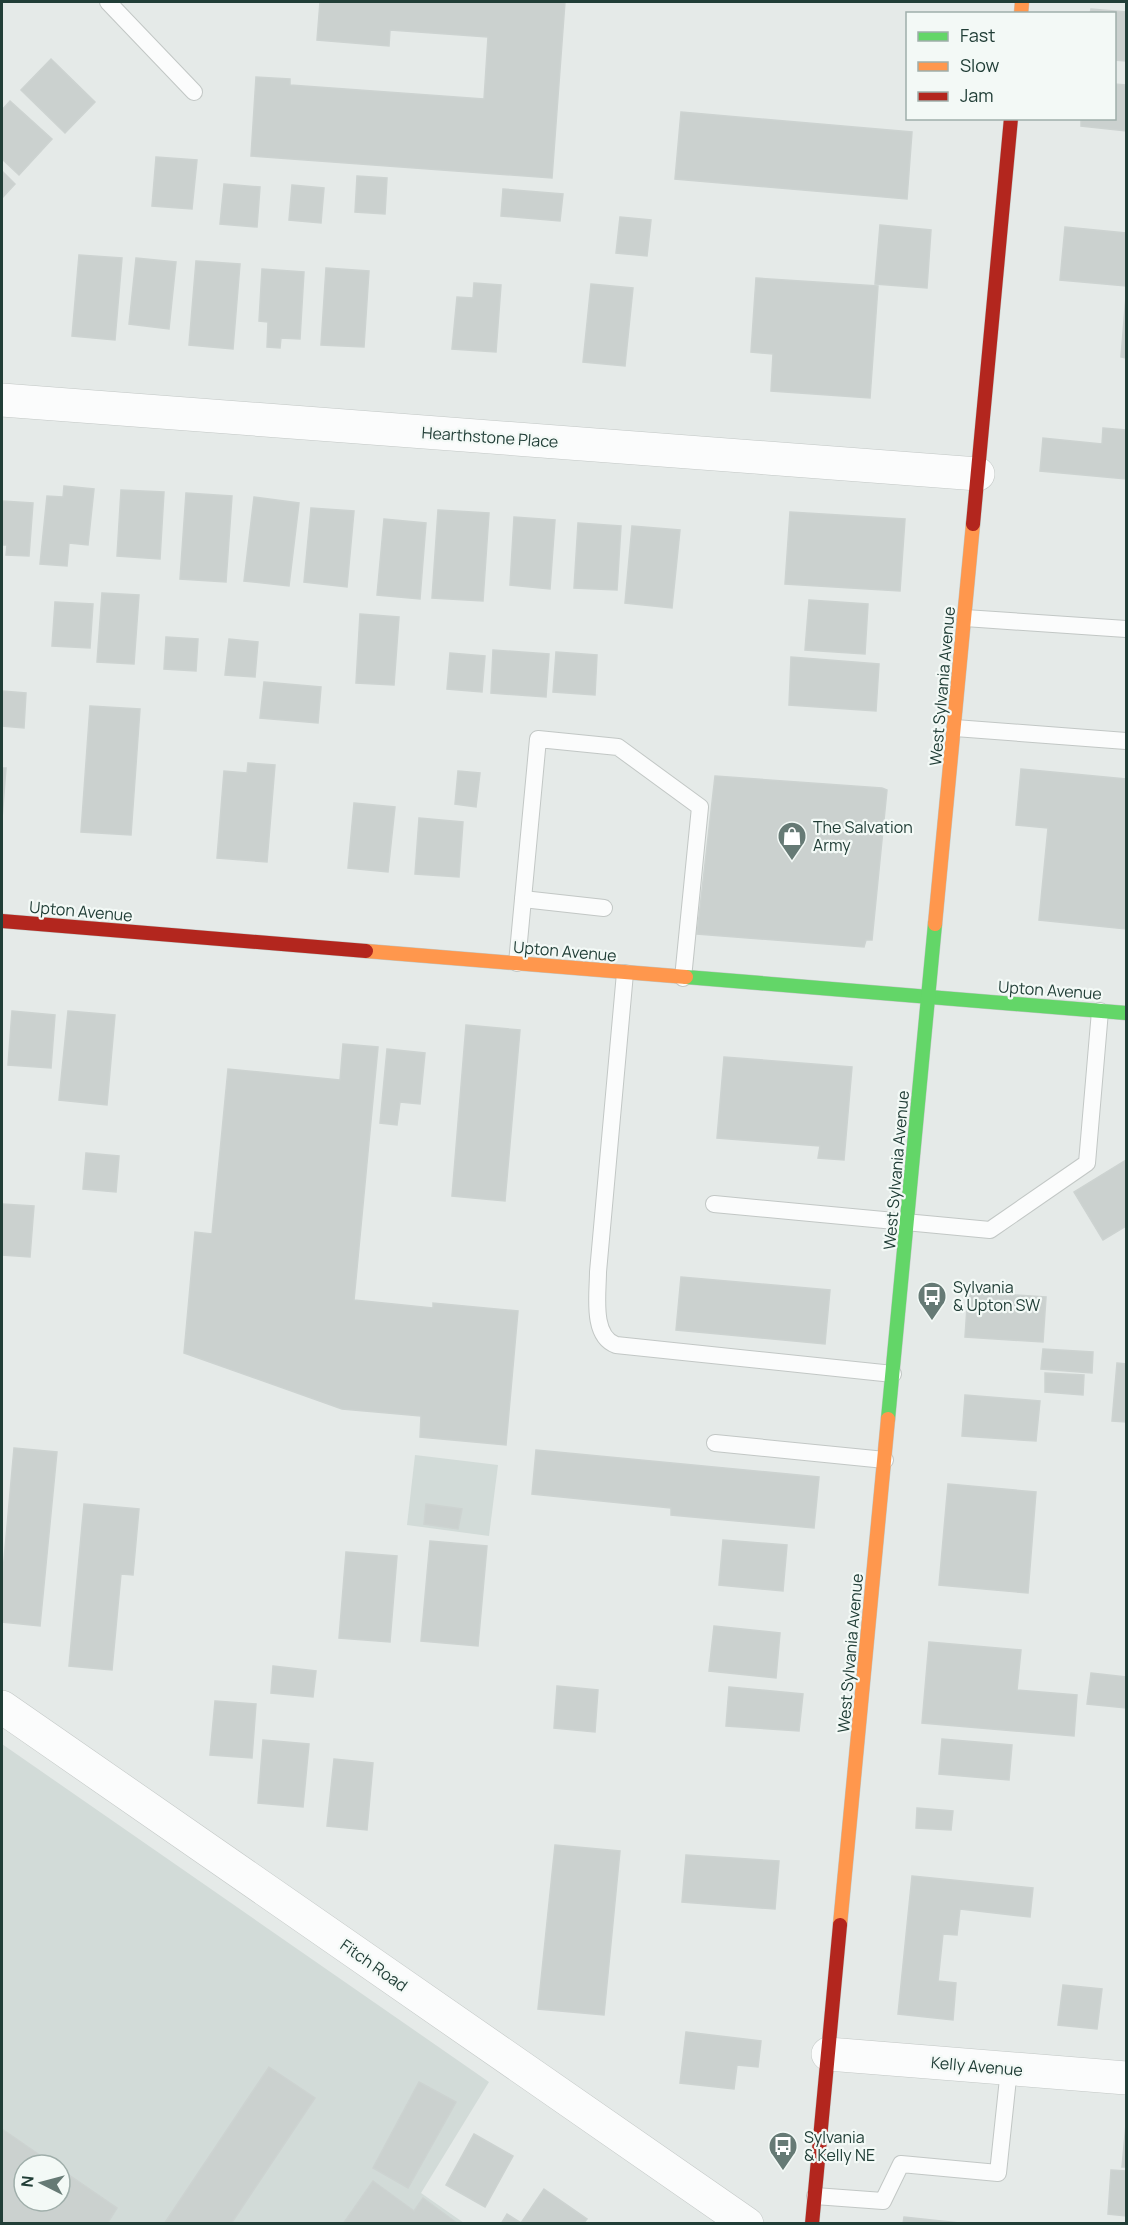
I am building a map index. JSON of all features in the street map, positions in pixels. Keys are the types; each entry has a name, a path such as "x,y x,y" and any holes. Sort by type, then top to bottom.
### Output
{"main road":[{"name":"West Sylvania Avenue","path":"812,2223 1011,120"},
{"name":"Upton Avenue","path":"2,921 1126,1013"}],"street":[{"name":"Hearthstone Place","path":"2,400 978,474"},
{"name":"Fitch Road","path":"2,1707 747,2223"},
{"name":"Kelly Avenue","path":"828,2054 1126,2078"}],"lane":[{"path":"108,2 194,92"},
{"path":"965,618 1126,629"},
{"path":"955,728 1126,741"},
{"path":"517,963 538,739 618,747 700,807 683,978"},
{"path":"523,899 604,908"},
{"path":"625,973 598,1272 599,1317 604,1337 616,1345 893,1374"},
{"path":"714,1204 990,1230 1087,1163 1100,1011"},
{"path":"715,1443 885,1460"},
{"path":"815,2196 883,2201 901,2164 998,2173 1010,2069"}],"shaded area":[{"path":"415,1455 498,1465 489,1536 407,1525"},
{"path":"2,1744 489,2082 421,2193 464,2223 2,2223"}],"building":[{"path":"320,2 565,2 552,178 251,156 256,77 290,79 290,85 484,99 488,37 390,30 389,46 317,40"},
{"path":"1091,9 1126,12 1126,61 1116,60 1116,12 1090,12"},
{"path":"51,59 95,102 65,133 21,90"},
{"path":"1116,84 1126,85 1126,131 1081,126 1081,120 1116,120"},
{"path":"10,101 52,139 19,175 2,159 2,110"},
{"path":"681,112 912,132 907,199 675,179"},
{"path":"156,157 197,160 192,209 152,206"},
{"path":"2,171 15,184 2,198"},
{"path":"357,176 387,178 385,214 355,212"},
{"path":"224,184 260,187 257,227 220,224"},
{"path":"292,185 324,188 321,223 289,220"},
{"path":"503,189 563,194 560,221 501,216"},
{"path":"620,217 651,220 647,256 616,253"},
{"path":"880,225 931,230 927,288 875,284"},
{"path":"1065,227 1126,233 1126,286 1060,280"},
{"path":"79,255 122,258 115,340 72,336"},
{"path":"136,258 176,262 169,329 129,324"},
{"path":"196,261 240,264 233,349 189,345"},
{"path":"326,268 369,271 364,347 321,345"},
{"path":"262,269 304,272 300,339 281,338 280,348 267,347 268,322 259,321"},
{"path":"756,278 878,286 870,398 771,391 773,354 751,352"},
{"path":"474,283 501,285 496,352 452,349 457,297 473,298"},
{"path":"591,284 633,288 625,366 583,362"},
{"path":"1126,296 1126,358 1121,357"},
{"path":"1103,428 1126,430 1126,479 1040,471 1043,438 1102,444"},
{"path":"64,486 94,489 88,545 69,543 67,566 40,564 47,496 63,497"},
{"path":"121,490 164,492 160,559 117,556"},
{"path":"186,493 232,496 226,582 180,579"},
{"path":"254,497 299,503 289,586 244,581"},
{"path":"2,501 33,503 29,556 6,555 7,545 2,545"},
{"path":"311,508 354,511 347,587 304,582"},
{"path":"438,510 489,513 483,601 432,598"},
{"path":"790,512 905,519 900,591 785,584"},
{"path":"514,517 555,520 550,589 510,585"},
{"path":"384,519 426,523 420,599 377,595"},
{"path":"578,523 621,526 617,590 574,588"},
{"path":"632,526 680,530 672,608 625,603"},
{"path":"102,593 139,595 134,664 97,662"},
{"path":"809,600 868,604 865,654 805,650"},
{"path":"55,602 93,604 90,648 52,646"},
{"path":"360,614 399,617 394,685 356,683"},
{"path":"166,637 198,639 196,671 164,669"},
{"path":"229,639 258,642 255,677 225,675"},
{"path":"493,650 549,654 546,697 491,693"},
{"path":"556,652 597,655 595,695 553,692"},
{"path":"450,653 485,656 482,692 447,689"},
{"path":"791,657 879,664 876,711 789,705"},
{"path":"264,682 321,687 318,723 260,718"},
{"path":"2,691 26,693 24,728 2,726"},
{"path":"90,706 140,709 131,835 81,832"},
{"path":"248,763 275,765 267,862 217,858 224,771 247,773"},
{"path":"2,768 6,768 2,819"},
{"path":"1021,769 1126,779 1126,929 1039,920 1048,828 1016,825"},
{"path":"458,771 480,773 476,807 455,804"},
{"name":"The Salvation Army","path":"715,776 887,790 872,940 866,940 864,947 697,934"},
{"path":"354,803 395,807 388,872 348,868"},
{"path":"419,818 463,822 459,877 415,874"},
{"path":"12,1011 55,1015 51,1068 8,1065"},
{"path":"68,1011 115,1015 107,1105 59,1100"},
{"path":"466,1025 520,1030 505,1201 452,1196"},
{"path":"343,1044 378,1047 354,1300 433,1308 433,1303 518,1311 506,1445 420,1437 421,1416 342,1409 184,1353 195,1232 212,1234 228,1069 340,1080"},
{"path":"387,1049 425,1053 420,1104 400,1102 397,1125 380,1123"},
{"path":"724,1057 852,1067 844,1160 818,1158 820,1146 717,1138"},
{"path":"86,1153 119,1156 116,1192 83,1189"},
{"path":"1126,1160 1126,1226 1103,1240 1074,1192"},
{"path":"2,1204 34,1206 30,1257 2,1255"},
{"path":"681,1277 830,1290 825,1344 676,1330"},
{"path":"968,1292 1046,1297 1043,1342 965,1337"},
{"path":"1043,1349 1093,1352 1092,1373 1041,1369"},
{"path":"1117,1363 1126,1364 1126,1422 1112,1421"},
{"path":"1045,1373 1084,1375 1083,1395 1045,1392"},
{"path":"965,1395 1040,1401 1036,1441 962,1436"},
{"path":"14,1448 57,1452 40,1626 2,1622 2,1582"},
{"path":"536,1450 819,1477 814,1528 671,1515 671,1508 532,1494"},
{"path":"948,1484 1036,1492 1028,1593 939,1585"},
{"path":"84,1504 139,1509 133,1575 121,1574 112,1670 69,1666"},
{"path":"426,1504 462,1509 458,1529 424,1524"},
{"path":"723,1540 787,1545 783,1591 719,1585"},
{"path":"430,1541 487,1546 478,1646 421,1641"},
{"path":"346,1552 397,1556 390,1642 339,1638"},
{"path":"714,1626 780,1633 776,1678 709,1671"},
{"path":"929,1642 1021,1650 1017,1690 1077,1695 1074,1736 922,1723"},
{"path":"273,1666 316,1671 313,1697 271,1693"},
{"path":"1091,1673 1126,1677 1126,1708 1087,1704"},
{"path":"557,1686 598,1690 595,1732 554,1728"},
{"path":"729,1687 803,1694 799,1731 726,1726"},
{"path":"215,1701 256,1704 252,1758 210,1755"},
{"path":"942,1739 1012,1745 1009,1780 939,1774"},
{"path":"263,1740 309,1744 303,1807 258,1803"},
{"path":"334,1759 373,1763 367,1830 327,1826"},
{"path":"917,1808 953,1811 951,1830 916,1828"},
{"path":"555,1845 620,1851 604,2015 538,2009"},
{"path":"686,1855 779,1861 775,1909 682,1902"},
{"path":"912,1876 1033,1888 1030,1917 960,1909 957,1935 943,1934 938,1981 956,1983 953,2020 898,2014"},
{"path":"1063,1985 1102,1989 1097,2029 1058,2025"},
{"path":"686,2032 761,2041 758,2067 737,2065 734,2089 680,2083"},
{"path":"269,2067 315,2098 231,2224 164,2224"},
{"path":"419,2082 456,2102 408,2188 373,2168"},
{"path":"1126,2124 1126,2167 1122,2167"},
{"path":"2,2129 37,2153 12,2153 12,2213 72,2213 72,2177 117,2208 107,2224 2,2224"},
{"path":"474,2134 513,2156 485,2207 446,2185"},
{"path":"1111,2170 1126,2171 1126,2216 1108,2214"},
{"path":"373,2181 414,2211 423,2198 458,2224 343,2224"},
{"path":"544,2189 587,2219 583,2224 501,2224 507,2214 521,2223"},
{"path":"904,2217 969,2224 903,2224"}],"traffic: fast":[{"path":"888,1419 935,924"},
{"path":"686,977 1126,1013"}],"traffic: slow":[{"path":"1021,12 1022,2"},
{"path":"935,924 973,524"},
{"path":"366,951 686,977"},
{"path":"840,1925 888,1419"}],"traffic: jam":[{"path":"973,524 1011,120"},
{"path":"2,921 366,951"},
{"path":"812,2224 840,1925"}],"place":[{"name":"The Salvation Army","path":"792,862"},
{"name":"Sylvania & Upton SW","path":"932,1322"},
{"name":"Sylvania & Kelly NE","path":"783,2172"}]}
